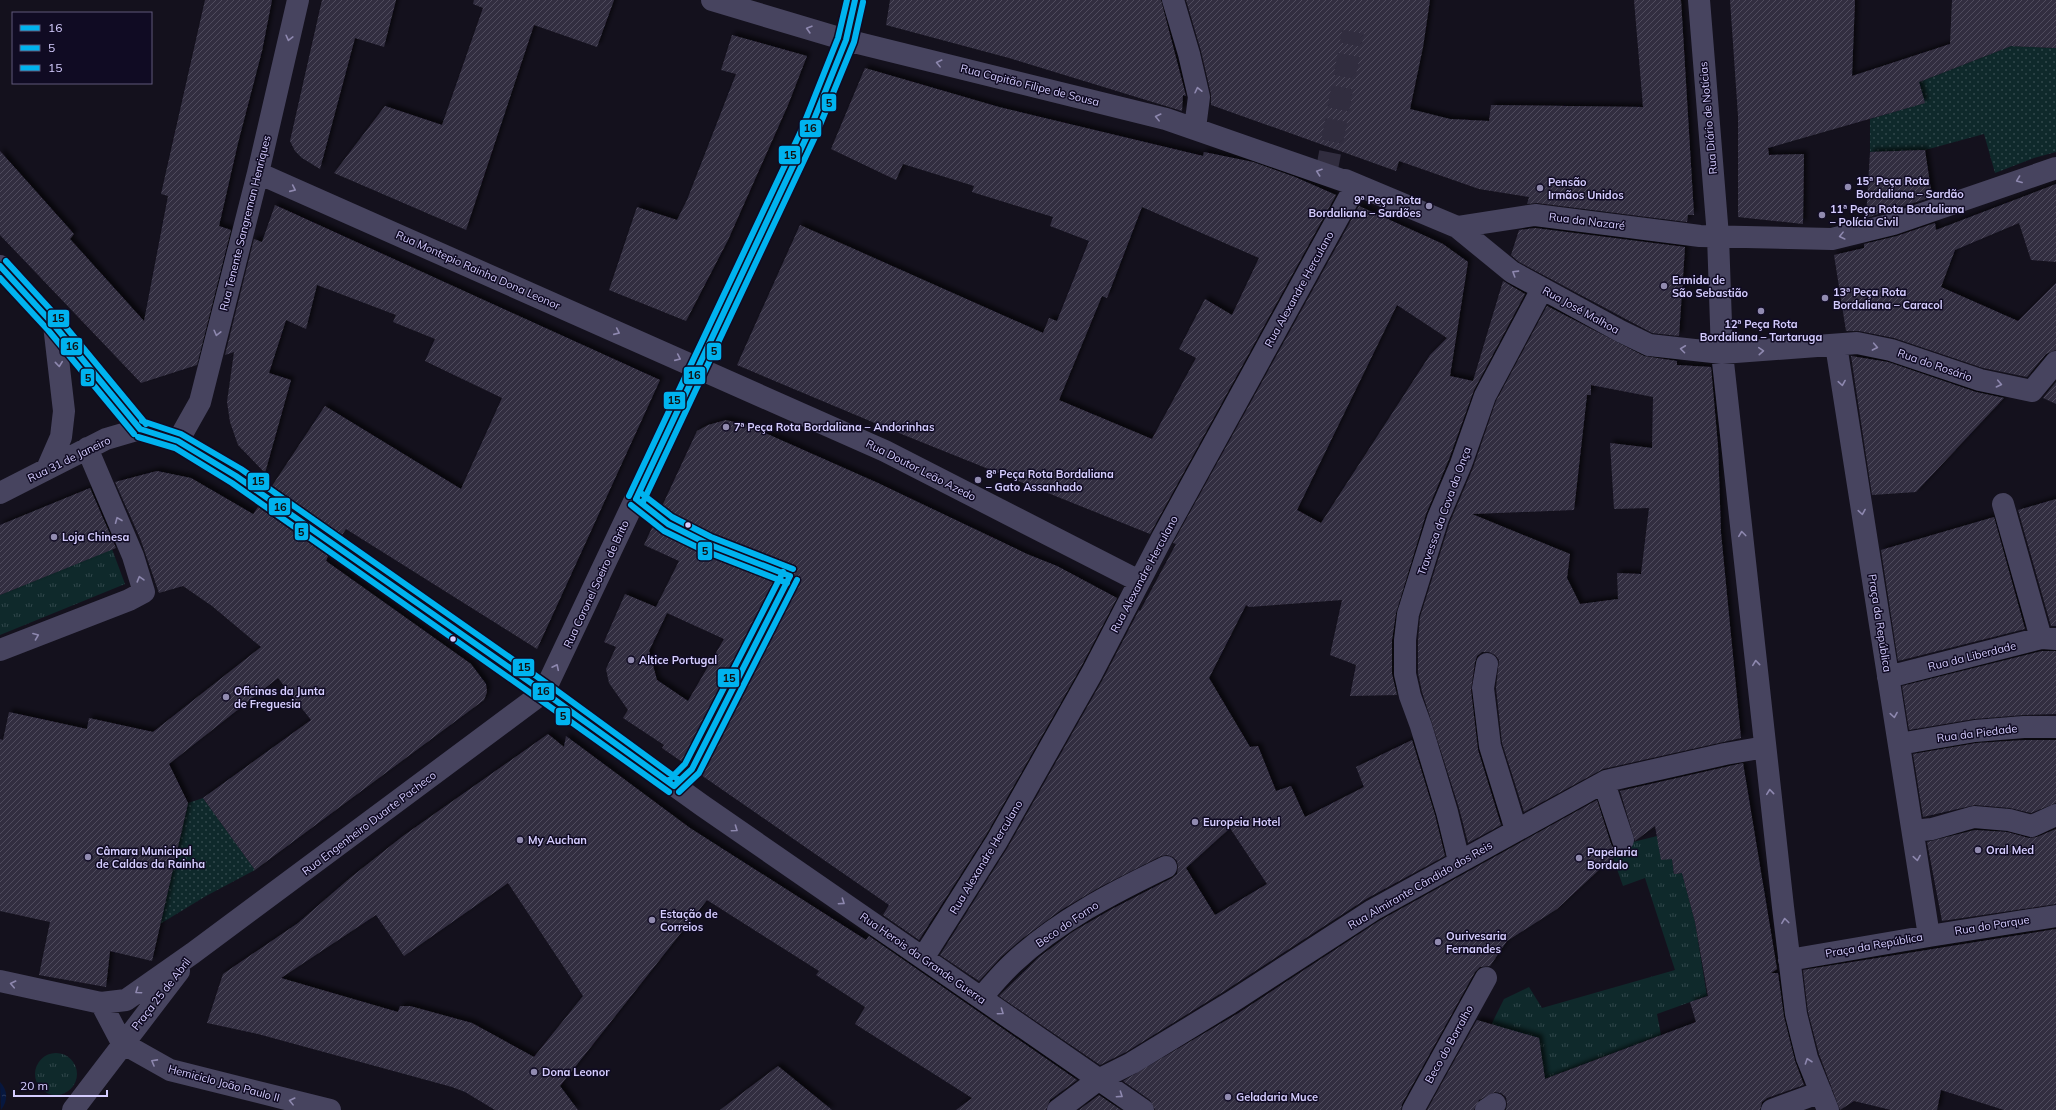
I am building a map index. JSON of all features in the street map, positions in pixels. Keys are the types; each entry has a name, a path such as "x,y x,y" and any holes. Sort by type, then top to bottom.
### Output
{"street":[{"name":"Rua Tenente Sangreman Henriques","path":"178,441 200,402 258,173 298,0"},
{"name":"Rua Capitão Filipe de Sousa","path":"712,0 846,40 1166,119 1350,183 1456,227"},
{"name":"Rua Coronel Soeiro de Brito","path":"544,692 808,134 846,40 854,0"},
{"path":"1173,0 1189,54 1199,97 1195,128"},
{"name":"Rua Diário de Notícias","path":"1699,0 1718,236 1722,354"},
{"name":"Rua da Nazaré","path":"1456,227 1535,214 1700,236 1832,239 1893,224 2056,168"},
{"name":"Rua Montepio Rainha Dona Leonor","path":"258,173 698,367"},
{"name":"Rua Alexandre Herculano","path":"923,958 997,841 1092,673 1139,581 1350,183"},
{"name":"Rua José Malhoa","path":"1456,227 1512,272 1620,332 1649,345 1722,354"},
{"path":"0,266 54,325 140,429"},
{"name":"Travessa da Cova da Onça","path":"1459,861 1447,812 1408,688 1405,674 1405,640 1408,614 1438,518 1461,464 1485,396 1542,289"},
{"path":"47,469 61,437 64,411 54,325"},
{"name":"Rua do Rosário","path":"1836,345 1857,343 1891,350 1980,380 2032,391 2056,362"},
{"path":"1772,1110 1824,1101 1807,1058 1796,1014 1722,354 1836,345"},
{"name":"Praça da República","path":"1789,960 1929,936 1836,345"},
{"name":"Rua Doutor Leão Azedo","path":"698,367 885,451 1139,581"},
{"name":"Rua Herois da Grande Guerra","path":"140,429 178,441 236,476 544,692 703,806 1143,1110"},
{"name":"Rua 31 de Janeiro","path":"0,493 106,439 140,429"},
{"path":"0,650 129,600 144,592 133,556 87,448"},
{"path":"2004,504 2048,638"},
{"name":"Rua da Liberdade","path":"1888,677 2048,638"},
{"path":"1487,664 1483,688 1490,746 1516,830"},
{"name":"Rua Engenheiro Duarte Pacheco","path":"194,953 544,692"},
{"name":"Rua da Piedade","path":"1899,744 1976,731 2024,727 2056,727"},
{"name":"Rua Almirante Cândido dos Reis","path":"1058,1110 1098,1080 1132,1063 1230,1003 1373,910 1459,861 1604,783 1725,754 1765,747"},
{"path":"1604,783 1623,840"},
{"path":"1913,831 1932,829 1974,817 2009,820 2032,826 2056,815"},
{"name":"Beco do Forno","path":"981,998 1013,962 1063,924 1116,892 1166,867"},
{"name":"Rua do Parque","path":"1929,936 2056,916"},
{"name":"Praça 25 de Abril","path":"0,981 102,1003 126,1000 194,953"},
{"name":"Praça 25 de Abril","path":"72,1110 122,1043 194,953"},
{"name":"Beco do Borralho","path":"1412,1110 1486,978"},
{"name":"Praça 25 de Abril","path":"102,1003 122,1043"},
{"name":"Hemiciclo João Paulo II","path":"122,1043 170,1070 330,1110"}],"green space":[{"path":"2011,46 2056,48 2056,152 2034,158 1995,173 1984,134 1925,150 1870,152 1870,119 1924,103 1919,82"},
{"path":"112,549 125,584 0,635 0,595"},
{"path":"203,798 255,870 206,896 160,924 188,803"},
{"path":"1657,836 1672,859 1674,874 1682,873 1695,922 1707,996 1657,1014 1661,1035 1510,1092 1491,1025 1504,999 1529,987 1542,1008 1675,970 1645,878 1623,886 1613,858 1629,843"},
{"path":"52,1053 60,1053 71,1059 77,1070 77,1078 71,1089 60,1095 52,1095 41,1089 35,1078 35,1070 41,1059"}],"water":[{"path":"0,1082 5,1088 6,1092 5,1103 1,1110"}],"building":[{"path":"205,0 272,0 262,51 238,143 219,226 231,230 197,365 141,383 0,235 0,151 74,234 70,239 144,321 168,196 161,194"},
{"path":"322,0 396,0 384,47 355,38 320,169 302,158 295,151 290,141"},
{"path":"474,0 614,0 597,47 534,25 466,230 334,173 385,106 442,125 483,8 473,4"},
{"path":"890,0 1161,0 1186,96 1183,95 1182,111 1009,58 886,25"},
{"path":"1186,0 1430,0 1423,47 1410,109 1450,119 1489,121 1491,105 1643,107 1634,0 1681,0 1694,215 1688,215 1687,222 1537,203 1527,204 1529,197 1479,189 1399,161 1396,171 1211,105 1211,94 1201,51"},
{"path":"1730,0 1855,0 1852,76 1950,44 1952,0 2056,0 2056,48 2011,46 1919,82 1925,103 1768,148 1769,155 1804,154 1803,224 1738,217 1738,116"},
{"path":"732,35 807,56 788,105 728,240 686,321 609,290 637,207 677,220 687,200 736,74 721,70"},
{"path":"865,68 999,107 1203,156 1204,152 1253,162 1295,177 1336,195 1150,534 889,429 737,365 800,225 1043,333 1049,318 1057,321 1089,241 1050,226 1053,217 972,192 974,186 903,164 896,180 831,149","holes":["1142,207 1259,258 1232,315 1205,299 1179,349 1196,358 1152,439 1059,400 1102,296 1107,298"]},
{"path":"1925,150 1932,197 1866,218 1870,152"},
{"path":"2056,184 2056,262 2031,260 2019,223 1955,250 1941,287 2018,321 2056,283 2056,350 2046,354 2027,377 1983,368 1894,338 1859,331 1846,331 1834,255 1864,248 1864,244 1897,236 1935,223 1936,230"},
{"path":"275,205 660,380 537,649 346,529 342,535 272,486 325,406 461,489 502,398 425,361 435,339 393,322 396,315 317,285 306,329 286,320 269,373 291,380 265,473 238,445 230,422 227,402 234,352 225,355 254,239 262,242"},
{"path":"1359,206 1443,244 1468,262 1450,376 1473,381 1503,281 1525,294 1474,390 1449,459 1426,514 1396,613 1392,640 1392,674 1397,695 1350,696 1356,665 1330,655 1342,600 1249,607 1246,605 1209,678 1250,747 1258,746 1276,791 1291,786 1305,817 1364,787 1356,767 1412,740 1435,815 1445,856 1366,899 1223,992 1126,1052 1100,1065 999,996 1039,957 1074,931 1112,909 1172,878 1177,874 1178,867 1177,861 1173,857 1167,855 1161,856 1100,887 1061,910 1023,938 1001,957 979,981 940,955 1008,847 1103,679 1139,610 1140,611 1176,544 1173,543","holes":["1397,305 1447,338 1430,355 1321,523 1297,510","1230,828 1267,884 1215,915 1186,868"]},
{"path":"1535,228 1685,247 1679,336 1652,333 1519,262 1511,255 1519,230"},
{"path":"1547,306 1644,356 1677,361 1677,365 1711,367 1718,446 1721,533 1741,738 1603,769 1524,812 1502,743 1496,688 1499,660 1495,655 1489,652 1482,652 1477,656 1475,662 1471,690 1478,750 1501,825 1468,843 1459,808 1422,692 1418,673 1418,641 1420,617 1450,522 1473,468 1496,401","holes":["1591,385 1653,397 1652,448 1610,443 1614,509 1649,508 1641,574 1617,573 1618,599 1580,604 1567,578 1570,554 1472,514 1574,510 1587,395 1591,395"]},
{"path":"1851,356 1888,362 1976,392 2004,398 1916,492 1872,495"},
{"path":"2056,382 2056,404 2043,398"},
{"path":"726,420 747,425 878,483 1027,554 1057,566 1117,598 1081,667 986,835 919,940 883,915 889,905 662,748 664,745 623,718 628,710 609,683 606,669 616,647 604,642 625,594 656,607 679,561 644,545 697,431 708,425","holes":["667,613 724,639 688,701 657,680 649,651"]},
{"path":"157,471 191,478 253,514 252,516 258,507 328,556 326,561 471,664 486,684 487,692 484,700 255,870 203,798 311,720 278,678 169,764 188,803 152,961 110,951 106,987 39,975 50,922 0,911 0,739 3,740 9,712 87,729 89,718 153,732 261,647 212,606 183,586 159,593 140,538 115,482"},
{"name":"Loja Chinesa","path":"90,488 116,548 0,595 0,525"},
{"path":"2056,499 2056,626 2051,626 2018,510"},
{"path":"1994,517 2025,629 1898,661 1881,550"},
{"path":"2042,651 2056,651 2056,714 1974,719 1909,730 1902,686"},
{"path":"548,734 564,747 566,736 690,828 866,940 869,936 1077,1080 1050,1100 1046,1110 956,1110 972,1098 855,1024 865,1007 816,975 819,971 707,900 560,1086 578,1110 495,1110 465,1092 452,1087 258,1034 207,1023 223,974 298,923 350,878 403,836","holes":["508,883 583,996 534,1057 472,1023 410,1006 400,1006 398,1012 281,978 376,915 404,956"]},
{"path":"2056,740 2056,803 2031,813 2010,808 1975,805 1923,817 1913,754 1977,743"},
{"path":"1743,763 1777,969 1771,973 1778,973 1784,1017 1795,1061 1804,1085 1767,1098 1762,1102 1760,1110 1506,1110 1506,1097 1501,1093 1495,1092 1479,1100 1474,1110 1427,1110 1477,1020 1539,1038 1545,1079 1696,1022 1690,1002 1708,996 1695,922 1682,873 1674,874 1672,859 1661,860 1655,826 1635,841 1620,791"},
{"path":"1597,800 1611,844 1614,849 1620,852 1557,909 1507,941 1490,966 1480,967 1475,972 1402,1104 1401,1110 1155,1110 1150,1100 1123,1081 1237,1014 1379,921"},
{"path":"2056,829 2056,904 1942,921 1927,842 1975,830 2007,832 2029,838 2037,837"},
{"path":"2056,929 2056,1110 2004,1110 1941,1090 1937,1110 1891,1110 1854,1101 1840,1110 1819,1054 1808,1012 1803,970"},
{"path":"778,1066 832,1110 720,1110"},
{"path":"1099,1095 1121,1110 1079,1110"}],"tunnel":[{"path":"1326,174 1353,32"}],"transit line":[{"name":"15","path":"629,496 801,131 838,38 847,0"},
{"name":"16","path":"636,499 808,134 846,40 855,0"},
{"name":"5","path":"643,502 815,137 854,42 863,2"},
{"name":"15","path":"6,261 60,320 146,424"},
{"name":"16","path":"0,266 54,325 140,429"},
{"name":"5","path":"0,278 48,330 134,434"},
{"name":"15","path":"142,421 181,434 241,469 549,685 679,780"},
{"name":"16","path":"140,429 178,441 236,476 544,692 674,786"},
{"name":"5","path":"138,437 175,448 232,483 669,792"},
{"name":"15","path":"641,493 672,517 711,537 793,569"},
{"name":"16","path":"636,499 668,524 708,544 790,576"},
{"name":"5","path":"631,505 664,531 705,551 787,583"},
{"name":"15","path":"669,780 685,764 783,572"},
{"name":"16","path":"674,786 692,769 790,576"},
{"name":"5","path":"679,792 699,773 797,580"}],"place":[{"name":"15ª Peça Rota Bordaliana – Sardão","path":"1848,187"},
{"name":"Pensão Irmãos Unidos","path":"1540,188"},
{"name":"9ª Peça Rota Bordaliana – Sardões","path":"1429,206"},
{"name":"11ª Peça Rota Bordaliana – Polícia Civil","path":"1822,215"},
{"name":"Ermida de São Sebastião","path":"1664,286"},
{"name":"13ª Peça Rota Bordaliana – Caracol","path":"1825,298"},
{"name":"12ª Peça Rota Bordaliana – Tartaruga","path":"1761,311"},
{"name":"7ª Peça Rota Bordaliana – Andorinhas","path":"726,427"},
{"name":"8ª Peça Rota Bordaliana – Gato Assanhado","path":"978,480"},
{"name":"Loja Chinesa","path":"54,537"},
{"name":"Altice Portugal","path":"631,660"},
{"name":"Oficinas da Junta de Freguesia","path":"226,697"},
{"name":"Europeia Hotel","path":"1195,822"},
{"name":"My Auchan","path":"520,840"},
{"name":"Oral Med","path":"1978,850"},
{"name":"Câmara Municipal de Caldas da Rainha","path":"88,857"},
{"name":"Papelaria Bordalo","path":"1579,858"},
{"name":"Estação de Correios","path":"652,920"},
{"name":"Ourivesaria Fernandes","path":"1438,942"},
{"name":"Dona Leonor","path":"534,1072"},
{"name":"Geladaria Muce","path":"1228,1097"}]}
